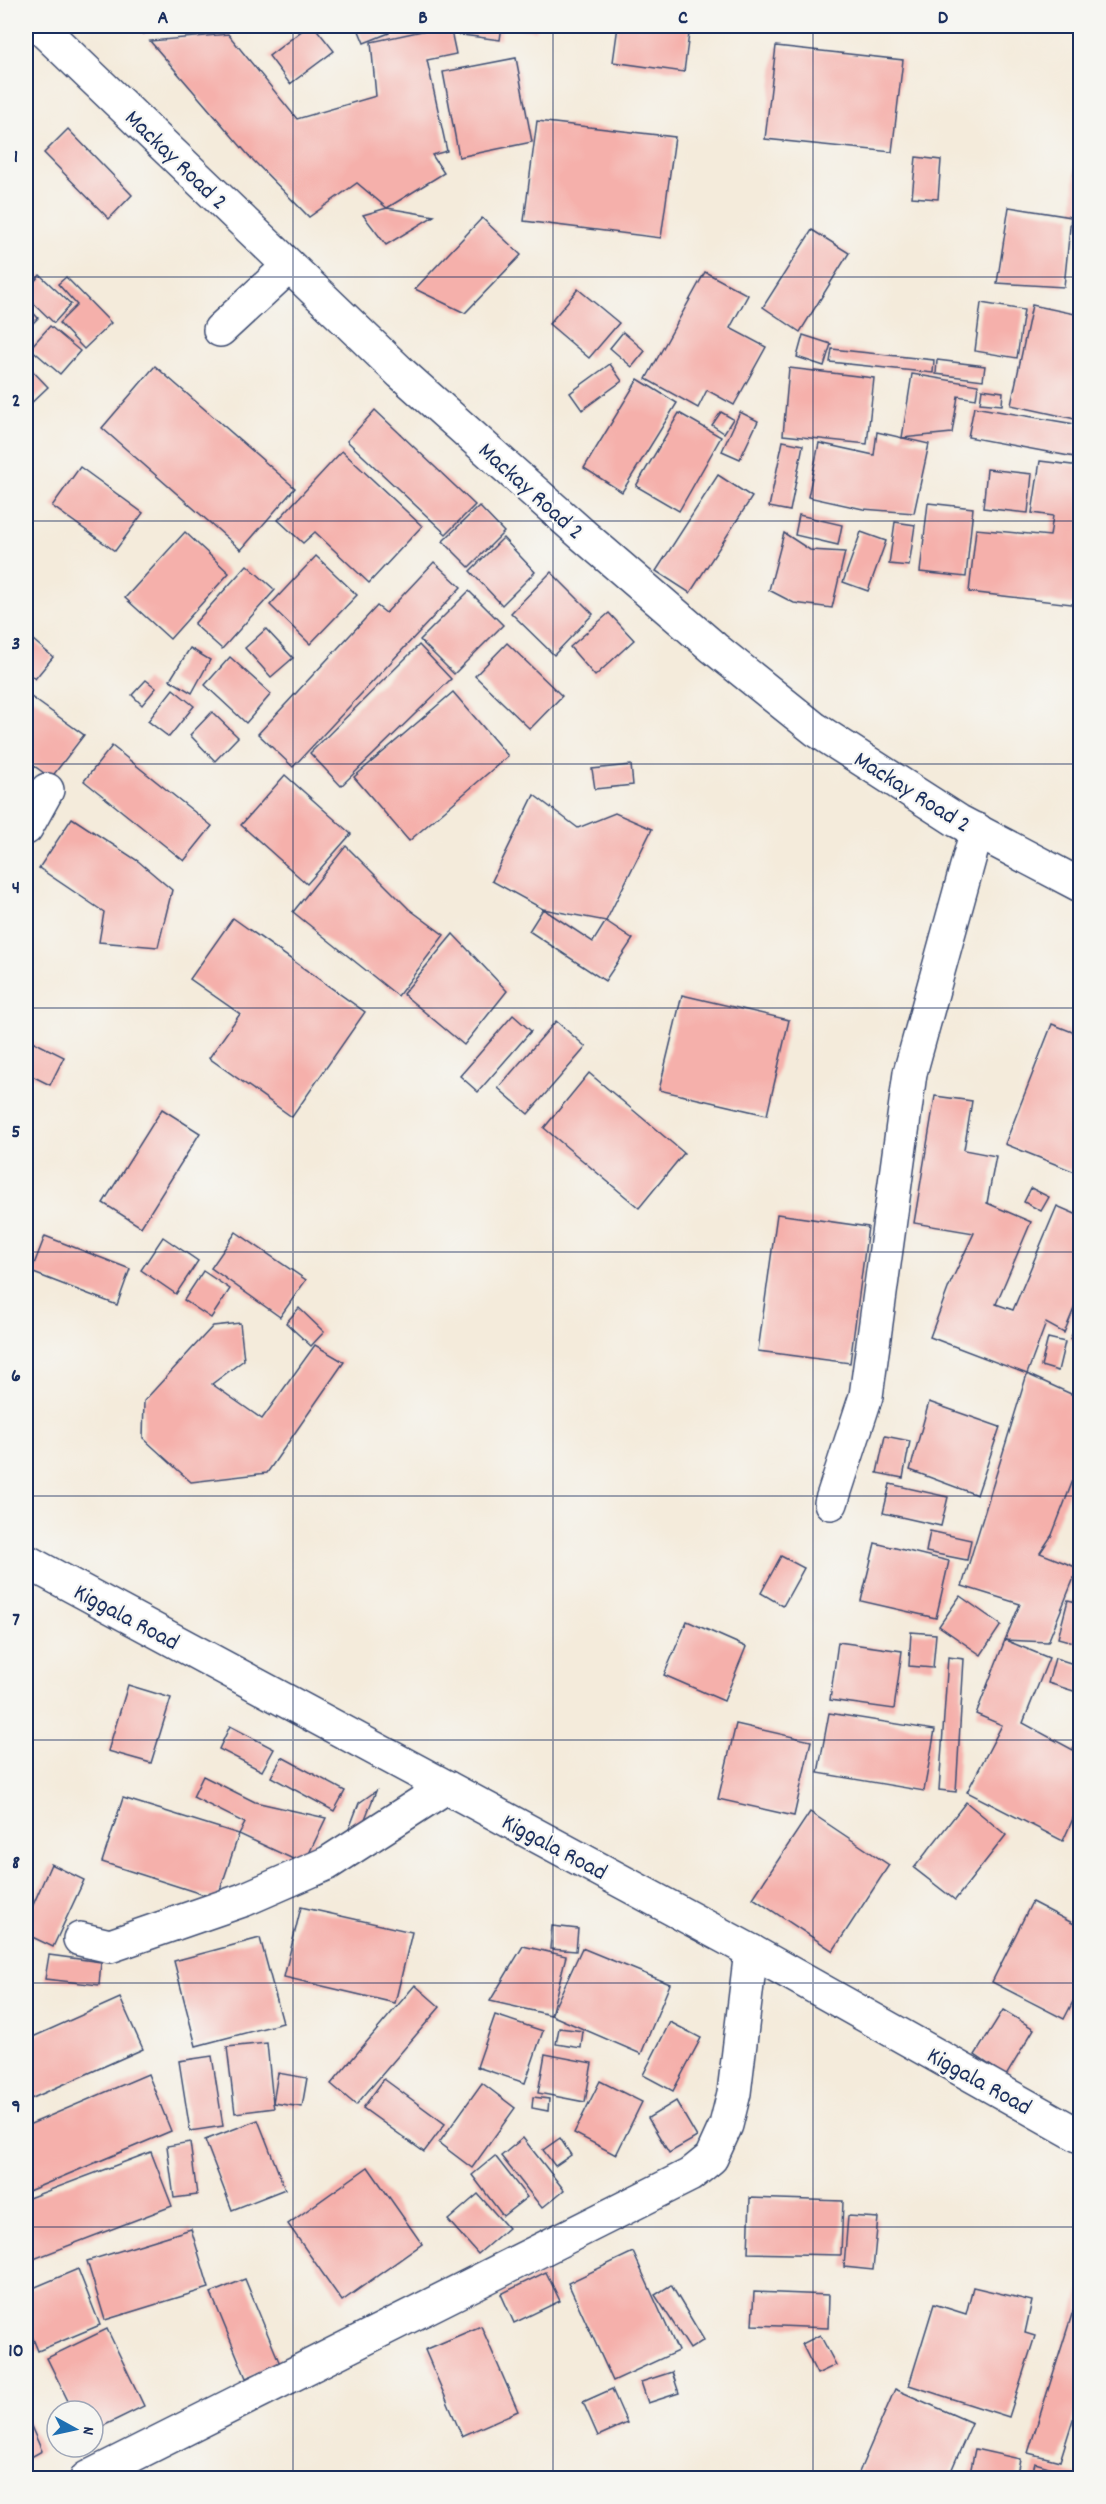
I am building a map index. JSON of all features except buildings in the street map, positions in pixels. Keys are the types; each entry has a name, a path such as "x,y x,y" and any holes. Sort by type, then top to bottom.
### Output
{"street":[{"name":"Mackay Road 2","path":"39,26 401,373 584,537 714,648 815,729 958,821 1080,885"},
{"path":"219,330 289,266"},
{"path":"26,828 47,790"},
{"path":"831,1503 866,1396 910,1073 977,830"},
{"name":"Kiggala Road","path":"26,1561 751,1951 1080,2136"},
{"path":"80,1939 110,1946 243,1900 328,1863 446,1787"},
{"path":"87,2478 690,2175 711,2158 726,2125 734,2093 751,1951"}]}
